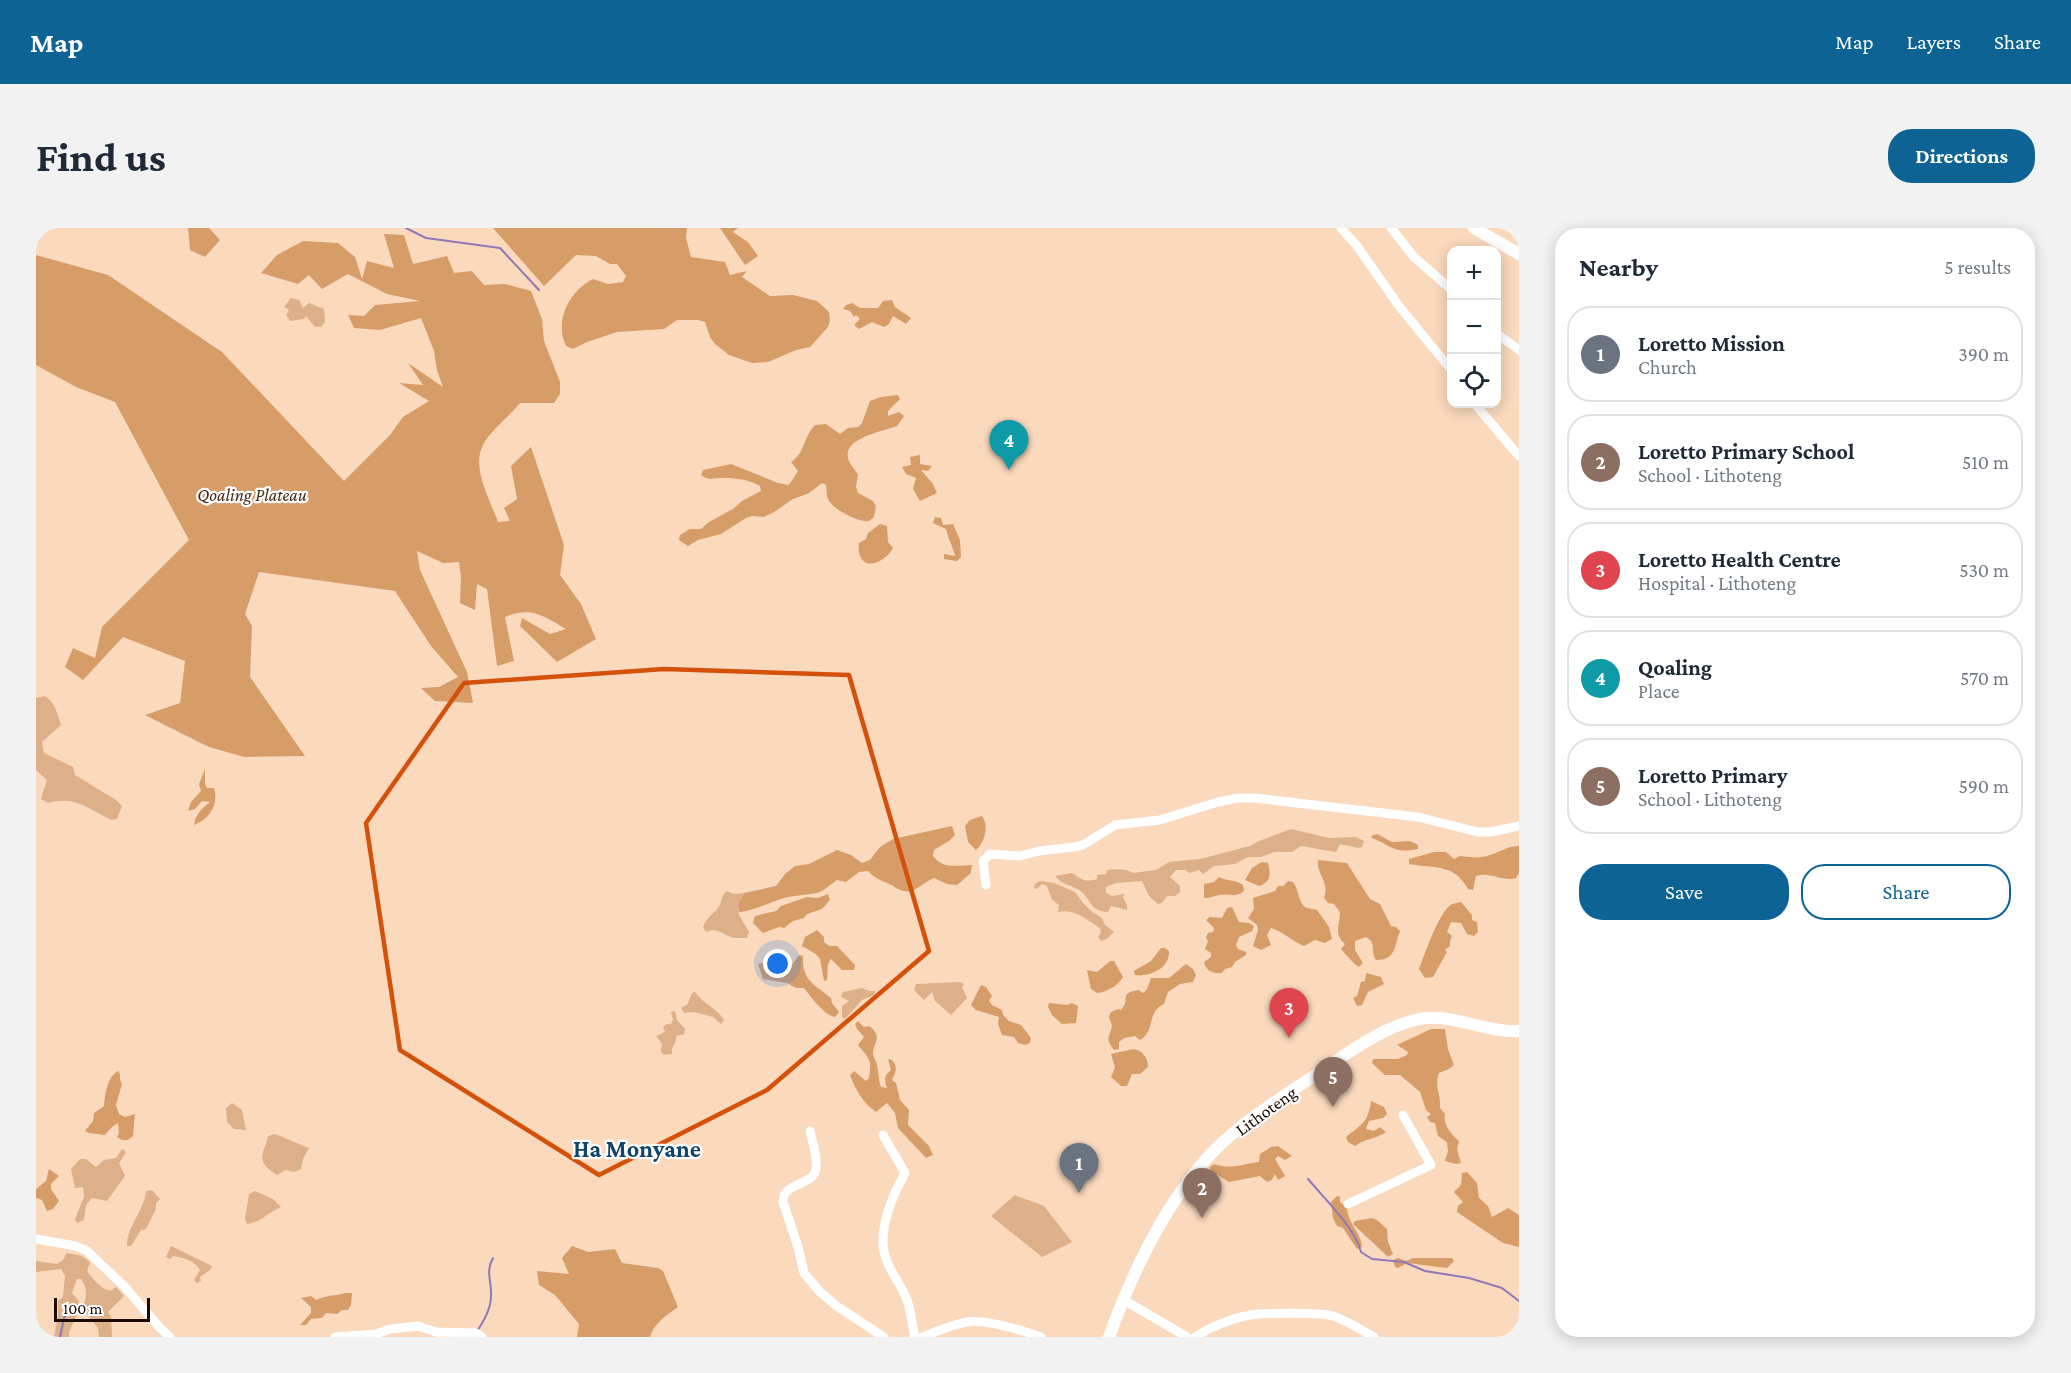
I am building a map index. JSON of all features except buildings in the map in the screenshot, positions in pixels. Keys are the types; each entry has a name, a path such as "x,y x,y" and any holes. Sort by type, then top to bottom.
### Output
{"main road":[{"path":"1474,228 1519,254"},
{"name":"Lithoteng","path":"1108,1337 1122,1299 1162,1221 1185,1185 1208,1157 1233,1134 1363,1043 1387,1030 1416,1019 1446,1020 1497,1030 1519,1031"}],"street":[{"path":"1341,228 1357,246 1399,306 1447,365"},
{"path":"1391,228 1414,257 1447,286"},
{"path":"1501,336 1519,350"},
{"path":"1478,408 1519,456"},
{"path":"986,885 983,861 990,854 1020,856 1039,851 1074,848 1115,825 1160,820 1204,805 1238,798 1396,814 1465,827 1478,832 1491,832 1519,826"},
{"path":"1348,1204 1431,1165 1403,1115"},
{"path":"810,1131 816,1170 813,1176 787,1189 783,1195 804,1274 820,1292 846,1313 884,1337"},
{"path":"883,1136 905,1173 896,1189 887,1217 883,1244 889,1269 906,1299 915,1337"},
{"path":"36,1239 76,1246 87,1251 124,1286 170,1337"},
{"path":"1122,1299 1187,1337"},
{"path":"1195,1337 1251,1315 1303,1314 1331,1315 1374,1337"},
{"path":"922,1337 946,1333 966,1322 979,1322 1041,1337"},
{"path":"335,1337 376,1334 390,1329 418,1326 436,1332 476,1333 482,1337"}],"highlighted area":[{"path":"664,669 849,675 929,951 767,1090 599,1175 400,1050 366,823 464,683"}],"shaded area":[{"path":"291,298 299,300 303,308 309,303 324,309 325,322 321,327 315,327 306,316 304,319 290,321 286,315 289,310 284,307"},
{"path":"45,696 54,705 61,725 42,742 44,753 73,767 75,775 116,800 122,806 117,819 112,820 74,802 48,803 41,799 47,780 36,770 36,698"},
{"path":"1291,829 1329,838 1356,837 1364,841 1362,847 1358,848 1340,844 1336,852 1301,846 1292,852 1274,852 1261,857 1248,857 1235,864 1214,866 1203,874 1199,870 1189,873 1185,870 1176,870 1170,877 1180,886 1180,892 1175,896 1167,896 1162,903 1158,904 1149,896 1142,881 1116,883 1106,887 1106,893 1112,896 1125,894 1123,897 1127,910 1111,906 1108,912 1097,909 1083,893 1055,876 1072,873 1081,879 1090,881 1097,879 1097,875 1106,874 1107,870 1117,869 1133,873 1156,870 1169,862 1200,859 1250,846"},
{"path":"1040,881 1054,883 1075,892 1084,904 1102,918 1105,925 1114,932 1101,941 1098,937 1101,933 1100,928 1090,921 1075,913 1058,912 1059,905 1052,900 1047,886 1042,884 1037,889 1034,888 1035,884"},
{"path":"727,891 734,894 744,893 738,904 739,915 749,932 747,938 736,938 714,930 706,932 703,927 707,919 718,908"},
{"path":"960,982 964,984 962,987 967,998 951,1015 935,1001 932,992 924,1000 914,990 916,984"},
{"path":"862,988 875,991 874,995 862,1000 845,1019 842,1017 842,1006 849,1001 841,997 843,992"},
{"path":"695,992 721,1016 724,1020 721,1024 713,1017 694,1012 684,1013 681,1008 687,1005 692,993"},
{"path":"675,1011 677,1020 685,1029 684,1034 676,1036 672,1054 664,1055 661,1052 662,1044 656,1036 665,1032 663,1027 671,1024 673,1020 671,1012"},
{"path":"232,1103 242,1110 246,1130 234,1129 227,1122 226,1108"},
{"path":"275,1134 309,1148 301,1169 294,1172 286,1170 277,1175 263,1162 268,1136"},
{"path":"122,1149 126,1152 119,1163 125,1176 107,1201 92,1198 86,1205 84,1220 77,1223 75,1219 84,1197 83,1187 75,1188 71,1169 80,1159 86,1159 96,1167 104,1160 116,1158"},
{"path":"152,1190 160,1199 156,1203 156,1209 146,1229 141,1230 131,1246 127,1246 129,1233 142,1206 146,1191"},
{"path":"255,1191 273,1199 281,1207 247,1224 245,1219 249,1194"},
{"path":"1015,1195 1044,1206 1072,1242 1042,1257 991,1216"},
{"path":"171,1246 212,1266 200,1277 201,1281 197,1283 194,1280 200,1270 191,1261 173,1256 170,1259 166,1257"},
{"path":"67,1253 82,1256 90,1262 87,1271 97,1283 110,1291 116,1287 124,1296 108,1312 111,1316 112,1337 99,1337 98,1328 82,1308 86,1290 81,1279 77,1279 72,1293 79,1301 69,1337 54,1337 58,1301 63,1297 65,1276 61,1269 36,1272 36,1261 57,1264"}],"green space":[{"path":"188,228 209,228 220,240 205,257 190,250"},
{"path":"493,228 687,228 686,238 691,257 725,262 730,275 747,271 742,277 770,296 793,295 817,301 829,312 830,320 828,327 810,347 796,350 768,362 752,363 729,355 715,344 705,322 698,320 677,320 664,329 617,332 573,349 566,346 562,327 563,317 571,299 584,284 593,279 608,284 623,282 626,276 617,264 610,264 596,256 576,255 544,286"},
{"path":"720,228 738,228 733,232 748,242 758,256 745,265"},
{"name":"Qoaling Plateau","path":"384,234 404,235 413,264 447,256 454,273 472,271 484,285 505,284 531,291 542,319 544,341 560,382 560,394 554,403 520,403 483,445 479,463 480,473 498,522 510,521 504,508 517,499 511,466 531,447 564,545 560,575 581,604 596,639 557,662 520,626 522,618 550,634 566,629 537,614 522,612 514,614 505,617 514,661 497,666 487,589 477,584 475,610 460,603 459,562 443,563 417,551 420,570 467,672 473,703 435,701 421,688 439,687 458,677 431,646 395,591 259,572 245,614 252,626 250,677 305,756 244,757 209,747 145,715 180,703 185,661 123,637 83,680 65,667 73,648 95,658 102,627 189,540 115,402 76,387 36,365 36,255 108,275 222,352 344,481 390,435 403,417 429,401 399,383 423,385 408,363 443,387 434,351 421,318 380,330 354,328 348,315 364,316 375,305 420,301 387,294 348,274 322,289 309,275 298,284 261,273 277,255 303,241 338,243 355,257 362,279 367,261 394,268"},
{"path":"892,300 895,307 911,318 906,324 893,316 889,324 884,327 872,322 859,329 854,325 860,319 856,315 854,317 850,311 843,309 852,303 860,308 878,308 883,301"},
{"path":"898,395 900,399 888,411 888,416 899,412 904,416 897,426 858,440 848,451 848,458 858,475 856,487 858,493 873,501 876,506 874,517 869,521 853,518 830,503 826,485 822,483 809,493 793,499 764,517 746,518 721,534 698,540 688,546 679,540 680,535 690,529 701,529 761,491 760,486 752,482 730,478 707,478 701,475 703,470 731,464 778,483 789,485 798,471 791,462 796,459 815,425 826,424 840,434 862,423 870,401"},
{"path":"920,455 920,464 932,466 928,471 921,470 933,484 937,493 920,501 913,489 916,478 906,474 902,467 911,465 910,457"},
{"path":"935,517 941,518 943,525 953,524 960,540 961,557 957,561 944,559 944,554 955,556 946,529 933,523"},
{"path":"880,524 887,526 888,542 893,548 883,559 871,564 861,559 859,543"},
{"path":"205,769 205,783 207,788 214,788 215,800 209,815 194,825 199,812 210,802 202,801 195,809 188,811 191,802 201,791 199,784"},
{"path":"982,816 985,834 976,850 968,842 965,826 970,820"},
{"path":"952,826 955,835 934,850 933,856 946,865 972,865 971,873 957,885 947,884 934,878 915,889 903,891 878,879 868,871 859,872 846,882 837,880 817,893 792,896 739,912 738,904 744,893 776,886 795,866 809,864 837,850 851,855 862,863 870,860 880,847 893,839"},
{"path":"1377,834 1392,842 1410,841 1418,845 1418,849 1404,851 1394,848 1372,838 1371,836"},
{"path":"1519,846 1519,873 1516,878 1476,876 1473,890 1468,889 1457,875 1450,871 1409,864 1409,859 1434,852 1446,852 1454,859 1460,856 1486,856"},
{"path":"1318,860 1347,863 1370,899 1380,904 1391,926 1400,931 1393,952 1387,958 1376,960 1371,942 1366,937 1355,941 1355,950 1363,963 1359,967 1341,949 1345,944 1338,932 1340,912 1334,904 1328,903 1324,898 1325,887"},
{"path":"1262,862 1268,863 1269,867 1270,874 1266,882 1259,886 1245,880 1252,868"},
{"path":"1219,877 1241,883 1244,891 1235,895 1204,898 1204,884 1214,882"},
{"path":"1288,881 1295,885 1304,906 1317,910 1329,927 1332,939 1325,943 1315,940 1304,946 1271,928 1267,935 1271,945 1261,950 1253,946 1258,930 1257,925 1248,918 1254,909 1253,898 1275,891 1278,886 1283,886"},
{"path":"828,894 830,900 822,909 793,921 784,928 779,927 763,933 753,923 755,916 776,911 781,906 807,897 818,898"},
{"path":"1461,902 1472,915 1472,920 1477,922 1478,932 1474,936 1467,934 1461,923 1451,922 1447,932 1452,936 1450,946 1445,950 1447,952 1433,977 1425,978 1419,969 1437,924 1447,908"},
{"path":"1232,907 1239,922 1254,926 1252,931 1239,937 1236,945 1238,949 1246,952 1246,955 1222,973 1213,972 1206,968 1204,962 1211,957 1211,953 1205,949 1208,941 1206,937 1208,933 1213,932 1214,928 1206,920 1210,917 1222,918 1227,908"},
{"path":"817,930 824,937 824,942 829,946 837,946 855,965 854,970 842,970 831,959 828,964 827,980 824,981 820,959 802,946 805,937"},
{"path":"1161,948 1169,951 1163,967 1153,973 1135,975 1134,971 1151,961"},
{"path":"799,955 803,956 807,977 831,998 839,1012 835,1017 822,1009 804,988 763,979 758,964 774,960 792,965"},
{"path":"1110,961 1114,961 1123,977 1112,988 1097,993 1091,989 1087,970 1097,972"},
{"path":"1186,964 1193,969 1196,975 1193,982 1180,984 1168,992 1164,1004 1155,1012 1145,1036 1140,1040 1135,1036 1124,1038 1119,1042 1119,1049 1114,1050 1109,1043 1112,1026 1109,1017 1111,1012 1121,1010 1125,1004 1126,995 1130,992 1139,990 1143,993 1151,978 1169,978"},
{"path":"1366,973 1381,977 1384,984 1368,992 1362,1005 1357,1006 1353,998 1357,996 1361,982 1365,981"},
{"path":"981,985 986,987 992,996 989,1001 992,1005 1002,1010 1003,1015 1009,1021 1021,1025 1031,1038 1030,1043 1025,1045 1018,1043 1014,1037 1002,1035 998,1024 999,1017 976,1010 971,1005"},
{"path":"1049,1003 1067,1005 1072,1003 1078,1006 1076,1023 1062,1024 1052,1015 1048,1007"},
{"path":"858,1021 864,1027 869,1026 876,1033 877,1039 873,1054 881,1087 887,1088 885,1078 891,1070 888,1059 892,1060 896,1070 892,1080 896,1083 900,1100 909,1110 908,1125 929,1146 933,1155 926,1158 898,1128 895,1113 887,1103 876,1112 863,1100 857,1090 850,1075 854,1071 866,1081 869,1078 870,1065 867,1056 858,1045 864,1037 855,1024"},
{"path":"1431,1029 1445,1029 1448,1049 1454,1065 1439,1073 1437,1087 1446,1126 1459,1141 1457,1149 1461,1163 1445,1161 1448,1151 1447,1142 1438,1136 1435,1123 1430,1122 1427,1117 1431,1114 1426,1110 1420,1092 1400,1075 1385,1075 1372,1063 1373,1059 1398,1059 1407,1055 1408,1052 1397,1045"},
{"path":"1133,1049 1144,1055 1148,1067 1140,1074 1132,1074 1127,1086 1121,1086 1111,1077 1115,1067 1111,1054"},
{"path":"118,1071 122,1084 116,1105 119,1114 125,1117 135,1114 133,1136 128,1140 117,1137 118,1123 105,1135 85,1131 93,1121 94,1113 104,1106 111,1077"},
{"path":"1371,1101 1384,1107 1387,1114 1383,1118 1369,1121 1366,1129 1374,1131 1380,1127 1386,1132 1355,1146 1348,1142 1346,1137 1366,1119"},
{"path":"1278,1146 1292,1156 1285,1160 1278,1156 1275,1159 1285,1176 1278,1180 1275,1174 1272,1180 1267,1182 1260,1176 1229,1182 1211,1173 1210,1167 1214,1164 1231,1167 1259,1162 1260,1154 1271,1147"},
{"path":"49,1169 59,1176 51,1184 51,1189 59,1201 53,1209 47,1211 42,1200 36,1198 36,1189 46,1181"},
{"path":"1467,1172 1477,1183 1479,1198 1488,1206 1492,1217 1508,1208 1519,1215 1519,1247 1503,1243 1457,1212 1458,1206 1463,1202 1454,1192 1461,1185 1462,1173"},
{"path":"1337,1196 1340,1197 1340,1202 1347,1207 1362,1247 1357,1249 1333,1218 1331,1202"},
{"path":"1372,1218 1387,1229 1388,1242 1393,1254 1388,1257 1353,1224 1355,1221"},
{"path":"572,1246 588,1252 615,1249 622,1263 658,1268 663,1271 678,1307 658,1323 650,1337 577,1337 579,1324 555,1295 539,1285 537,1271 569,1274 562,1258"},
{"path":"1398,1258 1406,1261 1413,1258 1452,1258 1454,1261 1447,1268 1407,1263 1398,1268 1395,1267 1393,1260"},
{"path":"352,1293 348,1310 342,1310 337,1314 326,1313 322,1318 311,1319 306,1325 300,1325 311,1313 311,1307 301,1298 311,1296 316,1300"}],"waterway":[{"path":"406,228 426,238 500,248 539,290"},
{"path":"1308,1179 1346,1223 1361,1252 1372,1259 1404,1262 1425,1271 1469,1278 1502,1288 1519,1301"},
{"path":"477,1331 485,1319 491,1301 489,1272 493,1258"},
{"path":"60,1337 64,1318 70,1310"}],"place":[{"name":"Qoaling","path":"1009,470"},
{"name":"Loretto Health Centre","path":"1289,1038"},
{"name":"Loretto Primary","path":"1333,1107"},
{"name":"Loretto Mission","path":"1079,1193"},
{"name":"Loretto Primary School","path":"1202,1218"}],"district":[{"name":"Ha Monyane","path":"637,1149"}]}
